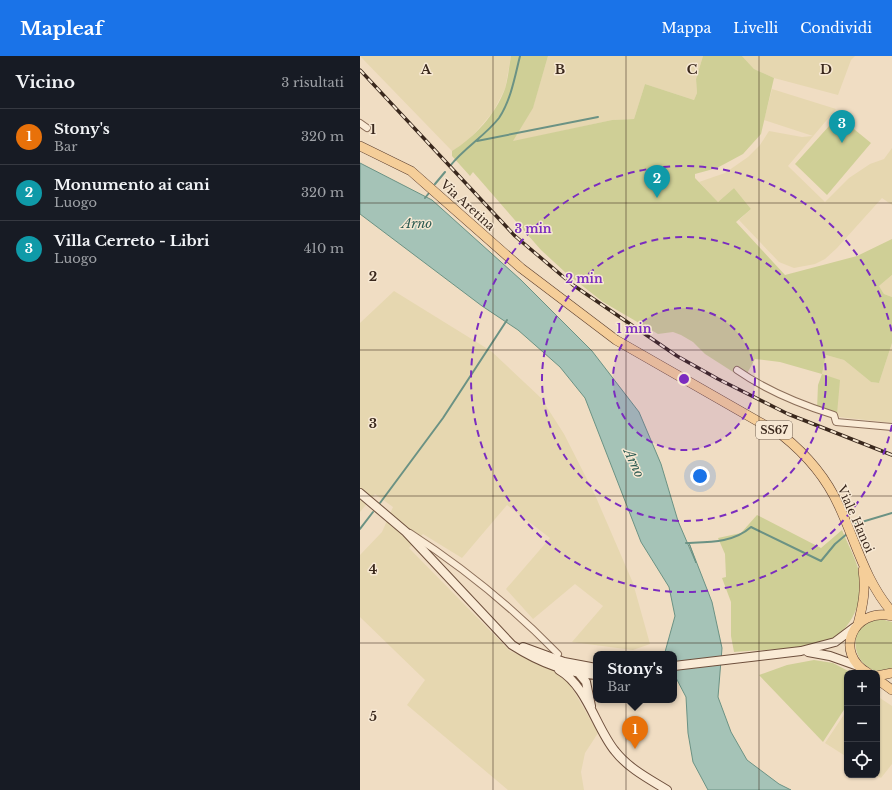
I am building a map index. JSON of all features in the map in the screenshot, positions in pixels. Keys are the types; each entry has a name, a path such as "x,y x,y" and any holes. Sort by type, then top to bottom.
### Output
{"main road":[{"name":"Via Aretina","path":"360,146 412,172 522,268 630,349"},
{"name":"Viale Hanoi","path":"630,349 782,436 797,447 814,464 827,483 839,505 863,565 875,589 892,612"},
{"path":"360,493 406,532 516,647 564,673 579,691 593,712 614,751 622,760 667,790"},
{"name":"Viale Hanoi","path":"858,666 850,651 851,639 864,604 865,592 863,565"},
{"path":"677,666 748,656 801,651 835,642 857,625 874,615 892,616"},
{"path":"504,635 534,652 564,662 593,667"},
{"path":"801,651 830,656 858,666 864,670"},
{"path":"544,662 580,673 593,675"},
{"path":"564,662 580,673 588,689 593,712"},
{"path":"579,691 576,681 580,673 593,669"},
{"path":"880,675 892,673"},
{"path":"588,689 593,680"},
{"path":"880,681 892,690"}],"street":[{"path":"360,124 367,128"},
{"path":"737,370 758,384 787,398 834,415 836,422 892,427"},
{"path":"394,522 442,554 482,584 531,627 558,654"}],"shaded area":[{"path":"360,56 511,56 505,89 493,112 468,141 452,151"},
{"path":"548,56 703,56 696,79 697,93 694,100 645,84 634,119 612,120 512,142 533,107"},
{"path":"742,56 855,56 851,60 838,95 774,78 754,69"},
{"path":"772,89 836,109 788,166 825,202 849,178 870,164 884,159 892,148 892,205 882,198 837,248 825,259 815,264 794,268 779,262 739,220 751,209 734,188 718,202 699,182 725,173 748,157 760,145 769,131 802,137 813,136 764,120"},
{"path":"892,275 892,297 884,294 879,286"},
{"path":"394,291 491,351 541,398 564,434 595,495 633,583 650,644 633,650 572,642 603,606 575,584 533,619 506,589 550,538 507,505 462,558 423,534 409,548 510,651 551,669 568,681 598,733 585,753 581,772 584,790 508,790 407,705 425,680 360,617 360,555 382,532 393,507 375,494 360,512 360,323"},
{"path":"892,343 892,423 839,417 822,374 826,355 844,360 871,382 879,383"},
{"path":"880,698 892,706 892,764 881,778"},
{"path":"844,714 844,755 825,743"}],"green space":[{"path":"511,56 548,56 533,108 513,141 612,120 634,119 645,84 694,100 697,93 696,79 703,56 742,56 754,69 774,78 761,134 743,154 717,168 695,174 695,178 718,202 734,188 751,209 736,222 785,275 857,256 892,239 892,275 879,286 884,294 892,297 892,343 879,383 871,382 844,360 826,355 822,374 780,362 755,359 744,379 705,354 693,342 681,335 673,332 658,334 603,302 566,273 541,250 473,172 470,176 452,156 452,151 469,139 496,108 505,89"},
{"path":"838,116 871,143 827,195 795,164"},
{"path":"822,374 840,380 837,414 817,409 818,385"},
{"path":"757,515 821,548 842,530 857,565 861,585 859,601 852,618 848,625 835,637 828,641 809,646 734,652 731,636 731,602 722,578 726,577 725,554 718,538 741,533"},
{"path":"881,619 892,622 892,668 880,671 870,668 862,662 857,652 856,642 859,632 867,624"},
{"path":"814,660 833,663 846,670 844,670 844,710 823,742 759,675 787,665"}],"water":[{"name":"Arno","path":"360,163 432,200 521,280 592,351 639,412 661,464 678,521 696,563 689,543 712,602 722,648 718,697 731,732 747,760 779,784 791,790 708,790 693,762 688,733 686,697 677,680 677,651 665,651 675,616 669,587 641,542 585,398 560,367 518,330 482,306 360,214"}],"waterway":[{"path":"450,166 499,118 510,96 520,56"},
{"path":"477,141 598,117"},
{"path":"435,184 445,172"},
{"path":"425,198 429,193"},
{"path":"380,503 443,418 507,320"},
{"path":"360,529 373,512"},
{"path":"855,524 892,513"},
{"path":"686,543 712,542 729,539 751,527 821,561 835,544 848,533"}],"railway":[{"path":"360,70 515,236 573,285 677,356 718,379 788,414 892,455"}],"place":[{"name":"Villa Cerreto - Libri","path":"842,143"},
{"name":"Monumento ai cani","path":"657,198"},
{"name":"Stony's","path":"635,749"}]}
